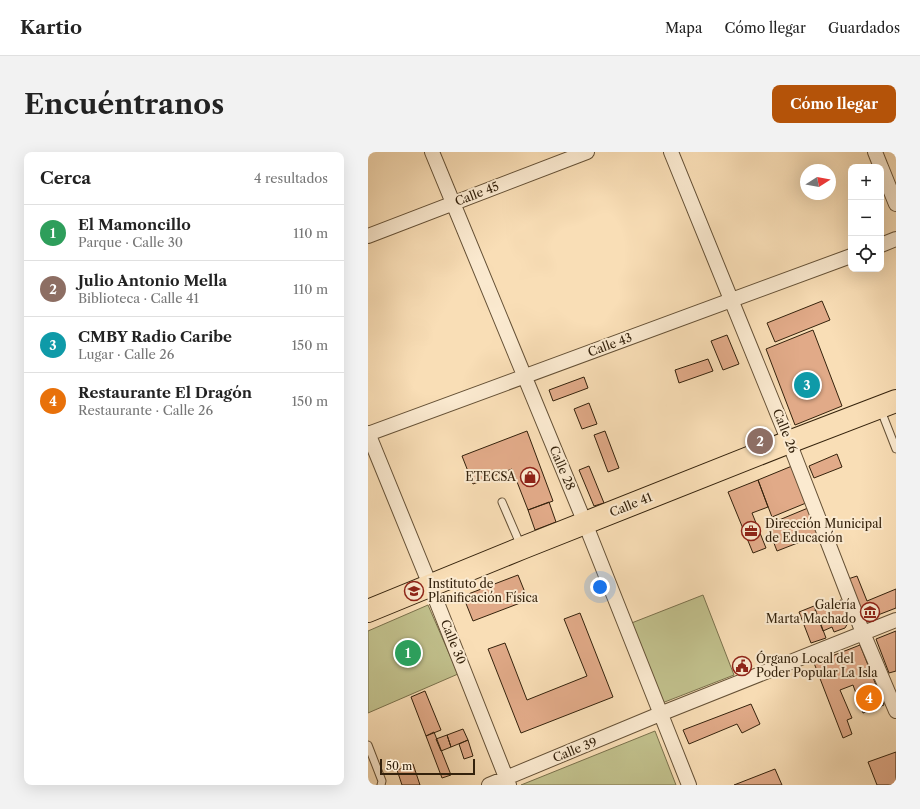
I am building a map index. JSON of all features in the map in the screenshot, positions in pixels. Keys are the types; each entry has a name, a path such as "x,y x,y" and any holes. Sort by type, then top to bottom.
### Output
{"main road":[{"name":"Calle 41","path":"368,611 789,442 888,405"}],"street":[{"name":"Calle 28","path":"432,152 585,523 689,785"},
{"name":"Calle 45","path":"368,236 587,152"},
{"name":"Calle 26","path":"671,152 789,442 863,633 896,711"},
{"path":"875,152 880,164"},
{"path":"884,174 896,204"},
{"path":"884,244 896,239"},
{"name":"Calle 43","path":"368,434 848,257"},
{"name":"Calle 30","path":"368,434 508,782"},
{"name":"Calle 39","path":"489,785 508,782 660,714 896,620"}],"lane":[{"path":"888,405 896,449"},
{"path":"502,502 522,548"},
{"path":"368,745 382,781 381,785"}],"shaded area":[{"path":"703,595 734,675 657,705 629,624"},
{"path":"428,605 458,674 368,713 368,631"},
{"path":"655,731 676,785 521,785"}],"building":[{"path":"822,301 830,320 775,342 767,323"},
{"path":"813,330 842,406 795,425 766,349"},
{"path":"727,335 739,364 723,370 711,341"},
{"path":"708,359 713,371 679,383 675,370"},
{"path":"584,377 588,388 553,401 549,390"},
{"path":"589,403 597,424 582,429 574,409"},
{"name":"ETECSA","path":"527,431 553,501 528,510 512,469 473,484 462,456"},
{"path":"605,431 619,468 608,472 594,435"},
{"path":"837,454 842,467 814,478 809,466"},
{"path":"589,466 604,503 594,506 579,470"},
{"path":"792,466 806,503 772,517 758,480"},
{"name":"Dirección Municipal de Educación","path":"758,480 768,507 752,513 766,548 753,553 728,492"},
{"path":"549,502 556,522 535,530 528,510"},
{"name":"Dirección Municipal de Educación","path":"808,508 818,535 777,551 767,525"},
{"path":"518,575 528,600 473,621 463,596"},
{"path":"857,576 867,601 896,589 896,608 865,620 848,579"},
{"path":"841,600 849,621 845,628 834,632 832,627 823,631 815,610"},
{"path":"814,606 826,638 811,643 799,612"},
{"path":"580,613 613,697 521,733 488,649 505,643 527,700 587,676 564,619"},
{"path":"896,631 896,671 889,673 876,639"},
{"path":"860,645 884,705 863,713 853,685 840,690 852,718 847,720 852,734 843,738 814,663"},
{"path":"425,691 441,730 426,736 411,697"},
{"path":"751,704 760,724 742,733 737,724 689,744 683,730"},
{"path":"463,729 468,740 451,747 447,735"},
{"path":"434,732 451,775 442,778 426,736"},
{"path":"447,735 451,747 441,751 436,739"},
{"path":"468,740 473,756 464,759 459,744"},
{"path":"896,752 896,785 877,785 868,762"},
{"path":"413,764 420,785 402,785 397,770"},
{"path":"775,769 782,785 734,785"}],"place":[{"name":"CMBY Radio Caribe","path":"807,385"},
{"name":"Julio Antonio Mella","path":"760,441"},
{"name":"ETECSA","path":"530,477"},
{"name":"Dirección Municipal de Educación","path":"751,531"},
{"name":"Instituto de Planificación Física","path":"414,591"},
{"name":"Galería Marta Machado","path":"870,612"},
{"name":"El Mamoncillo","path":"408,653"},
{"name":"Órgano Local del Poder Popular La Isla","path":"742,666"},
{"name":"Restaurante El Dragón","path":"869,698"}]}
